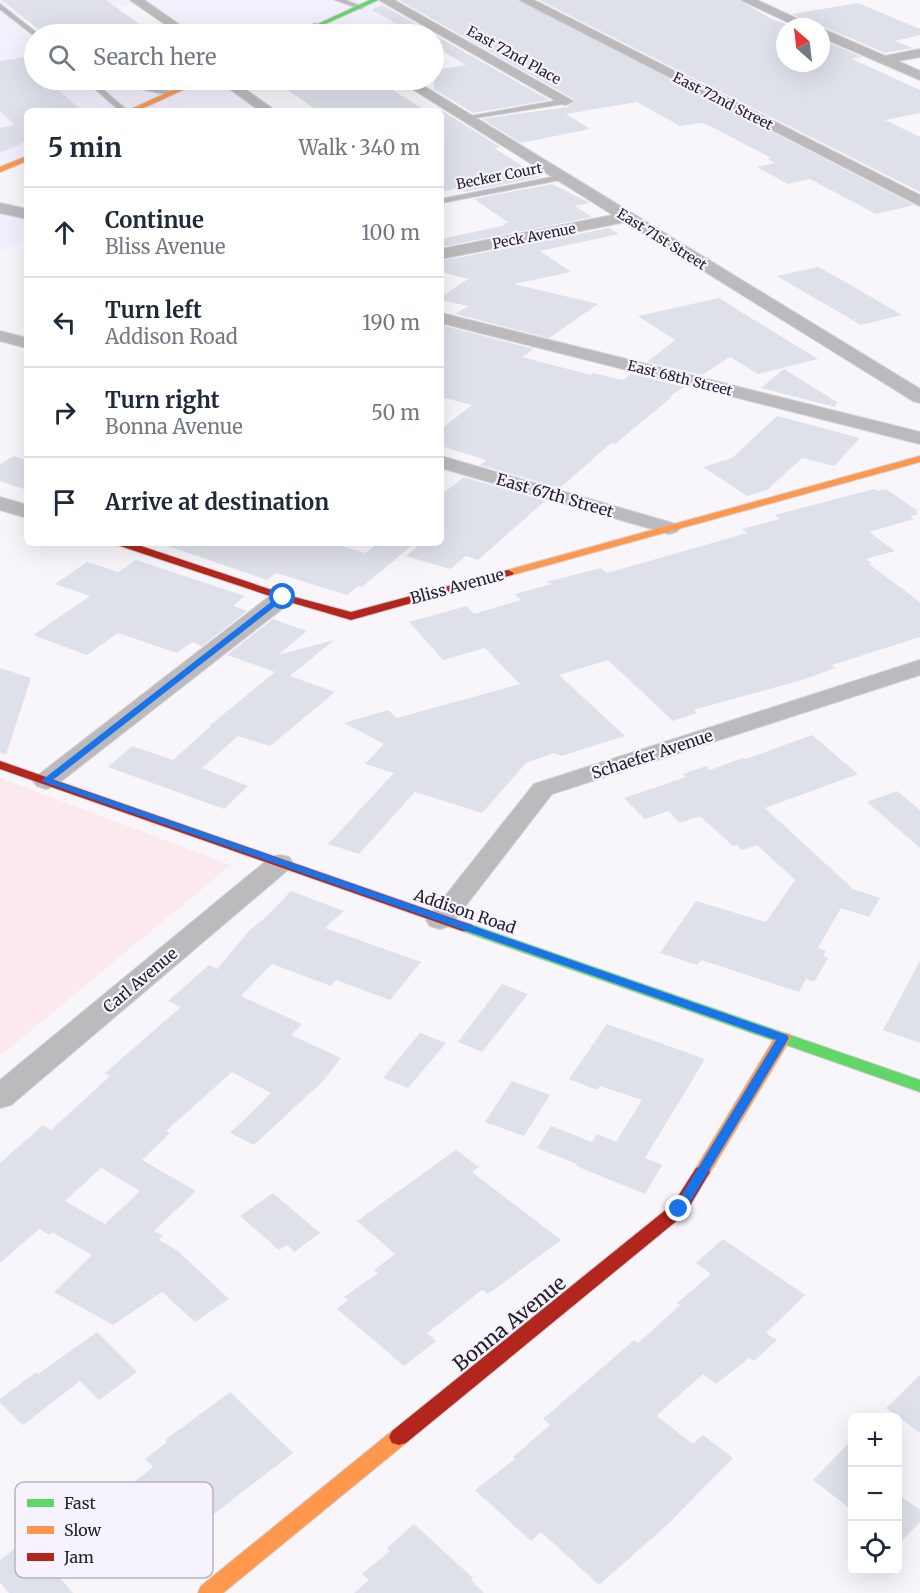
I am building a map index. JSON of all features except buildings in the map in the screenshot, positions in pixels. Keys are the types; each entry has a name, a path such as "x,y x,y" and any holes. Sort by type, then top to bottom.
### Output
{"street":[{"path":"136,0 172,24"},
{"path":"322,24 375,0"},
{"name":"East 72nd Place","path":"385,0 428,24"},
{"name":"East 72nd Street","path":"525,0 920,201"},
{"path":"747,0 788,18"},
{"name":"East 72nd Place","path":"444,33 566,101"},
{"path":"830,36 920,76"},
{"path":"884,60 920,53"},
{"path":"138,108 177,90"},
{"path":"239,90 265,108"},
{"name":"East 71st Street","path":"422,90 920,397"},
{"path":"0,170 24,159"},
{"path":"0,208 24,213"},
{"name":"Peck Avenue","path":"444,253 627,217"},
{"name":"East 68th Street","path":"444,319 920,438"},
{"path":"0,336 24,342"},
{"name":"Bliss Avenue","path":"130,546 283,597 351,616 920,459"},
{"name":"East 67th Street","path":"444,463 669,528"},
{"path":"0,503 24,511"},
{"path":"46,781 283,597"},
{"name":"Schaefer Avenue","path":"440,920 543,789 920,668"},
{"name":"Addison Road","path":"0,765 920,1086"},
{"name":"Carl Avenue","path":"0,1097 280,863"},
{"name":"Bonna Avenue","path":"208,1593 679,1209 783,1038"}],"lane":[{"path":"338,0 361,7"},
{"path":"0,6 24,25"},
{"path":"100,90 121,108"},
{"path":"160,90 170,93"},
{"path":"469,117 566,101"},
{"name":"Becker Court","path":"444,200 562,177"}],"shaded area":[{"path":"0,0 512,0 414,16 427,24 170,24 141,3 19,21 24,25 24,90 263,90 244,93 265,108 24,108 24,159 0,170"},
{"path":"0,208 24,213 24,240 0,252"},
{"path":"0,778 231,865 0,1056"}],"traffic: fast":[{"path":"321,24 375,0"},
{"path":"467,928 920,1086"}],"traffic: slow":[{"path":"138,108 178,90"},
{"path":"0,170 24,159"},
{"path":"508,573 920,459"},
{"path":"702,1172 783,1038"},
{"path":"208,1593 399,1437"}],"traffic: jam":[{"path":"130,546 283,597 351,616 508,573"},
{"path":"0,765 467,928"},
{"path":"399,1437 679,1209 702,1172"}],"route":[{"path":"283,597 46,781 783,1038 679,1209"}]}
